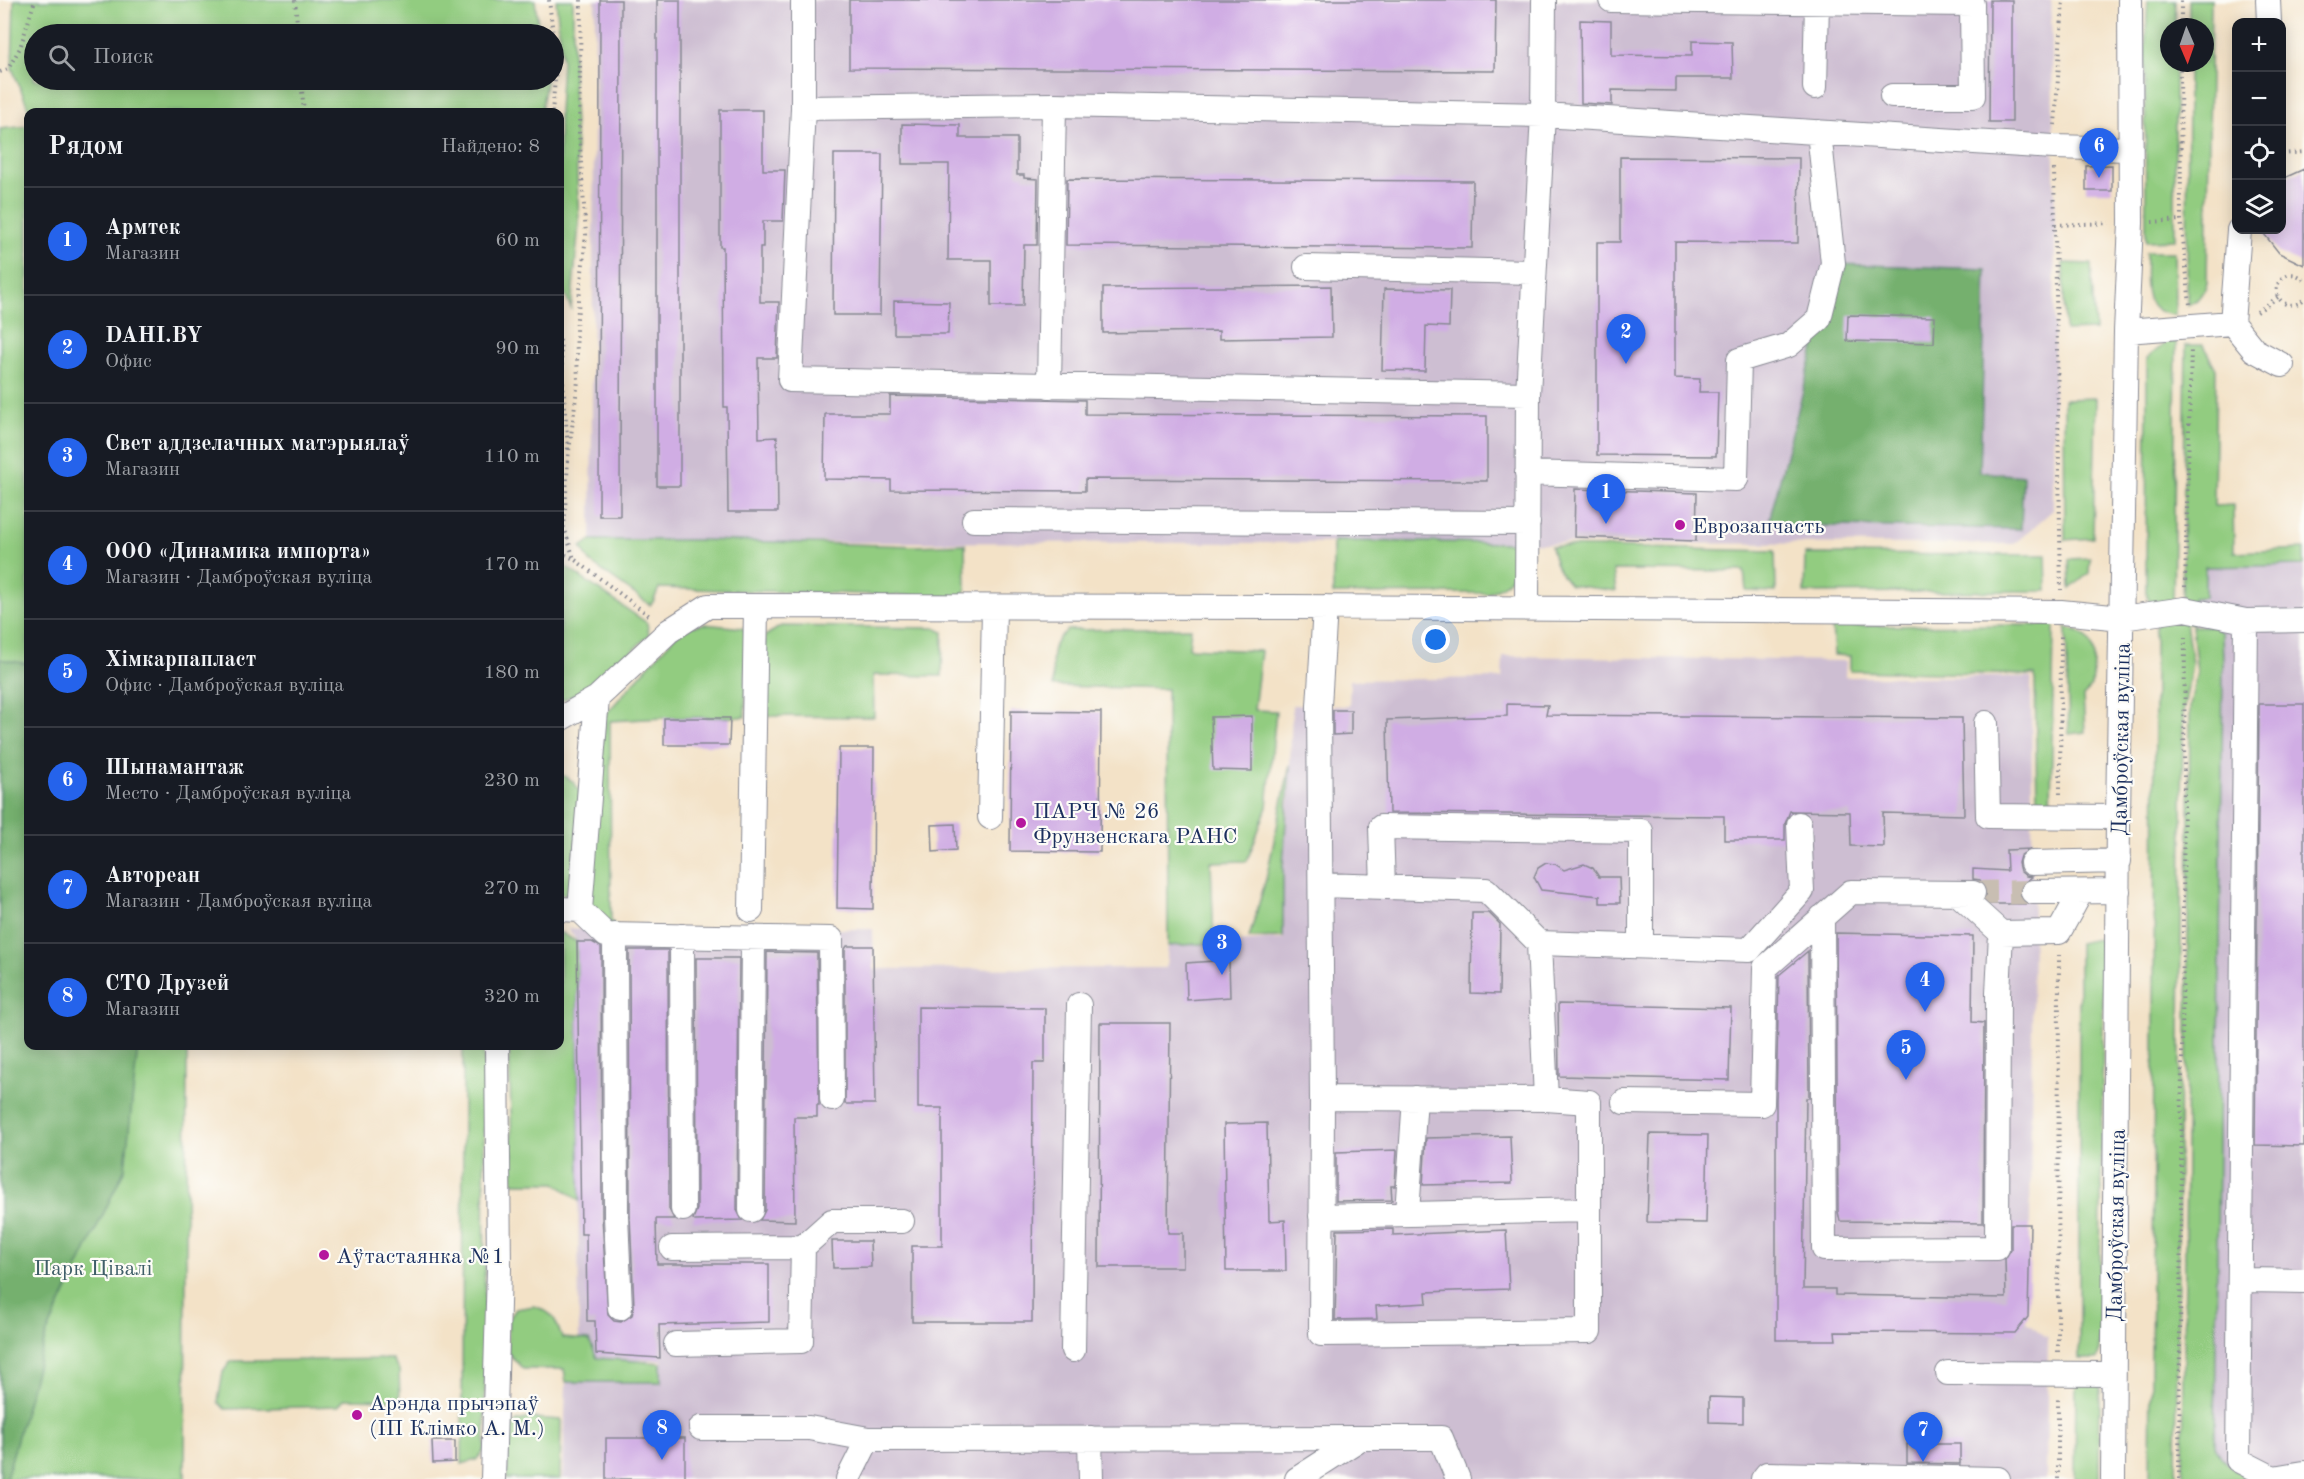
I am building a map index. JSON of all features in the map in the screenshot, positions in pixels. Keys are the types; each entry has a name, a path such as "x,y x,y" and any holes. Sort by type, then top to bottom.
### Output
{"street":[{"path":"803,0 803,108 790,381 1527,394"},
{"path":"1527,608 1527,394 1543,115 1545,0"},
{"path":"1611,0 1972,4 1973,96 1892,96"},
{"name":"Дамброўская вуліца","path":"2113,1479 2118,817 2126,331 2131,223 2130,0"},
{"path":"2268,0 2269,18"},
{"path":"1815,87 1817,2"},
{"path":"803,108 1054,105 1543,115 2054,147 2130,149"},
{"path":"1049,386 1054,105"},
{"path":"1527,473 1736,479 1739,360 1789,345 1819,319 1833,263 1819,132"},
{"path":"2239,234 2232,323 2254,350 2282,364"},
{"path":"1306,267 1534,272"},
{"path":"2126,331 2232,323"},
{"path":"974,520 1528,523"},
{"path":"564,717 597,698 669,631 708,606 2061,612 2122,618 2185,609 2246,621 2304,620"},
{"path":"752,910 756,607"},
{"path":"1322,1098 1546,1099 1589,1102 1589,1331 1321,1334 1319,685 1325,607"},
{"path":"990,817 994,608"},
{"path":"2246,621 2238,1460 2273,1478 2304,1473"},
{"path":"597,698 570,910 606,935 831,939 832,1099"},
{"path":"1986,723 1988,816 2118,817"},
{"path":"1539,943 1749,950 1802,891 1800,824"},
{"path":"1383,887 1382,827 1641,831 1641,946"},
{"path":"2031,863 2118,861"},
{"path":"1321,885 1486,890 1539,943 1546,1099"},
{"path":"2033,892 2118,891"},
{"path":"1624,1102 1762,1104 1765,968 1822,917 1851,892 1965,893 2001,933 1998,1005 1997,1248 1824,1249 1822,917"},
{"path":"2001,933 2059,932 2081,892"},
{"path":"615,935 616,1216 620,1308"},
{"path":"682,936 683,1209"},
{"path":"751,1210 753,937"},
{"path":"1073,1350 1079,1005"},
{"path":"493,1479 499,1269 497,1050"},
{"path":"1407,1214 1415,1098"},
{"path":"1321,1216 1589,1210"},
{"path":"672,1248 803,1247 832,1221 902,1221"},
{"path":"676,1344 801,1341 803,1247"},
{"path":"2246,1280 2304,1281"},
{"path":"1948,1373 2113,1374"},
{"path":"701,1428 809,1428 868,1439 1441,1438 1458,1479"},
{"path":"1090,1438 1090,1479"},
{"path":"1297,1479 1361,1438"},
{"path":"848,1479 868,1439"},
{"path":"1763,1479 1767,1474 1998,1479"}],"path":[{"path":"28,24 35,0"},
{"path":"295,0 297,24"},
{"path":"549,0 552,24"},
{"path":"574,559 564,527 568,459 578,381 576,328 586,235 579,132 581,0"},
{"path":"2060,817 2061,612 2054,147 2063,0"},
{"path":"2181,0 2181,18"},
{"path":"0,72 8,69 20,48 24,35"},
{"path":"302,90 304,108"},
{"path":"552,108 554,90"},
{"path":"2286,154 2304,152"},
{"path":"2304,280 2296,275 2286,275 2278,282 2277,287 2278,297 2286,304 2295,304 2304,299"},
{"path":"564,400 568,459"},
{"path":"564,554 574,559 669,631"},
{"path":"2179,1479 2185,609"},
{"path":"2058,1479 2059,932"}],"shaded area":[{"path":"595,0 2051,0 2055,225 2053,510 2014,544 591,540"},
{"path":"2304,565 2304,1479 2186,1479 2190,981 2201,624 2193,624 2193,597 2205,567"},
{"path":"1503,656 1846,661 1845,677 2031,677 2033,931 2030,1223 2028,1317 2025,1321 2048,1338 2046,1479 563,1479 566,1382 661,1382 662,1360 579,1360 577,942 568,928 620,930 873,929 874,969 1166,968 1168,946 1283,939 1283,862 1289,797 1292,705 1349,706 1350,680 1502,678"}],"green space":[{"path":"14,0 535,0 538,24 24,24 24,90 544,90 542,108 28,108 12,68"},
{"path":"556,0 573,0 573,79 579,224 571,308 564,292 564,108 559,108 560,90 564,90 564,24 558,24"},
{"path":"2148,0 2176,0 2175,18 2160,18 2160,72 2175,72 2175,240 2146,241 2145,51"},
{"path":"2189,0 2211,0 2211,18 2189,18"},
{"path":"2188,72 2210,72 2207,283 2200,297 2187,305"},
{"name":"Парк Цівалі","path":"24,126 24,1050 187,1050 185,1479 0,1479 0,129"},
{"path":"2146,252 2174,252 2175,315 2163,313 2150,301 2145,283"},
{"path":"2063,263 2091,264 2095,330 2065,331"},
{"path":"1836,264 1986,269 1980,472 2023,476 2021,529 1768,525"},
{"path":"2176,340 2173,618 2152,605 2146,591 2147,358 2167,342"},
{"path":"2186,345 2203,345 2216,369 2214,506 2233,505 2234,552 2304,549 2304,565 2205,567 2205,597 2193,598 2193,624 2186,622 2192,664 2183,713 2176,1479 2150,1479 2155,632 2156,624 2182,612"},
{"path":"2096,398 2093,538 2065,540 2064,399"},
{"path":"591,540 700,540 917,546 965,544 966,588 964,593 958,597 659,588 650,605 590,562 581,547"},
{"path":"1333,541 1518,543 1518,552 1515,568 1509,580 1488,593 1333,594"},
{"path":"1551,546 1775,551 1776,592 1746,591 1744,571 1613,570 1616,591 1570,585 1558,567"},
{"path":"1805,554 2046,555 2047,591 1804,593"},
{"path":"2090,558 2089,573 2070,589 2069,559"},
{"path":"564,566 647,623 649,635 593,687 564,699"},
{"path":"704,624 743,628 747,634 745,717 610,721 611,921 620,930 607,926 588,906 605,715 682,628"},
{"path":"2054,625 2051,809 2037,808 2035,675 1850,671 1850,656 1834,655 1832,626"},
{"path":"781,626 935,628 943,632 942,676 873,675 874,717 764,716 765,636"},
{"path":"2192,626 2212,626 2222,633 2223,660 2215,1446 2230,1467 2242,1473 2266,1479 2183,1479 2190,705 2197,672"},
{"path":"1191,628 1189,648 1261,651 1254,710 1276,711 1267,807 1247,861 1211,862 1214,943 1168,946 1167,689 1053,686 1052,662 1057,641 1068,630"},
{"path":"2066,628 2085,636 2090,642 2094,658 2092,687 2083,696 2085,732 2069,734"},
{"path":"0,659 24,663 24,1050 138,1050 125,1168 46,1335 6,1479 0,1479"},
{"path":"1290,765 1283,865 1283,937 1249,938 1266,879"},
{"path":"564,776 571,780 583,796 573,894 564,894"},
{"path":"564,934 577,942 580,1201 555,1183 513,1183 509,1050 564,1050"},
{"path":"2097,939 2104,944 2099,1353 2097,1359 2079,1359 2079,943"},
{"path":"463,1050 484,1050 485,1450 476,1460 462,1464"},
{"path":"534,1306 553,1317 562,1338 589,1340 597,1358 661,1363 661,1382 566,1382 564,1369 523,1369 508,1353 508,1320 516,1309"},
{"path":"392,1359 399,1370 400,1400 344,1399 338,1406 225,1409 218,1402 223,1372 231,1361"},
{"path":"2076,1380 2095,1380 2100,1388 2099,1479 2075,1479"},
{"path":"532,1418 561,1420 560,1479 507,1479 509,1430 517,1421"}],"building":[{"path":"600,0 621,0 620,516 599,516"},
{"path":"657,0 680,0 680,486 657,486"},
{"path":"849,0 1496,0 1495,71 849,68"},
{"path":"1990,0 2012,0 2012,122 1989,122"},
{"path":"1580,20 1611,21 1611,55 1692,56 1692,41 1732,42 1733,78 1676,78 1676,91 1612,90 1612,105 1581,103"},
{"path":"720,110 763,110 763,170 785,170 783,221 763,221 763,247 760,247 760,302 779,302 777,358 758,358 759,438 777,437 778,512 728,512 727,407 724,407 723,247 720,247"},
{"path":"902,124 960,125 960,138 1017,138 1017,175 1038,179 1037,245 1024,245 1023,306 991,306 991,260 948,260 949,164 902,164"},
{"path":"834,154 882,154 880,315 833,315"},
{"path":"1620,157 1799,158 1798,243 1675,242 1675,378 1700,379 1699,392 1718,392 1716,456 1597,455 1597,242 1620,242"},
{"path":"2112,165 2112,191 2086,191 2086,166"},
{"path":"2304,169 2304,265 2279,253 2264,234 2286,234 2286,177"},
{"path":"1067,179 1473,181 1472,248 1066,245"},
{"path":"1331,286 1332,337 1219,339 1219,331 1103,333 1103,288"},
{"path":"1384,289 1450,290 1449,327 1426,326 1425,371 1382,370"},
{"path":"894,301 949,302 948,334 894,334"},
{"path":"1848,315 1935,317 1934,343 1847,341"},
{"path":"890,396 1085,400 1085,414 1487,416 1487,481 1085,479 1085,491 891,490 891,480 824,479 825,414 890,414"},
{"path":"1575,489 1697,493 1696,541 1574,537"},
{"path":"1507,704 1548,705 1546,715 1962,718 1964,815 1883,813 1884,847 1851,846 1850,812 1790,811 1785,824 1785,840 1724,840 1724,816 1389,813 1387,720 1507,716"},
{"path":"2259,704 2304,704 2304,1146 2255,1145"},
{"path":"1333,710 1351,710 1351,734 1333,735"},
{"path":"1011,711 1101,712 1100,852 1010,851"},
{"path":"1252,716 1252,771 1213,770 1211,717"},
{"path":"664,718 730,718 729,745 664,745"},
{"path":"839,748 874,748 873,909 837,908"},
{"path":"955,824 956,850 933,852 932,825"},
{"path":"2030,849 2020,856 2018,863 2020,871 2032,877 2021,885 2019,892 2025,904 1990,904 1986,900 1985,886 1980,880 1973,879 1973,869 2007,871 2006,850"},
{"path":"1546,863 1555,864 1564,870 1584,864 1593,868 1599,877 1619,877 1620,903 1600,903 1600,896 1541,890 1534,877 1538,868"},
{"path":"1472,913 1489,913 1500,924 1499,994 1471,993"},
{"path":"1836,933 1973,936 1972,1022 1984,1023 1983,1223 1840,1221 1838,1212"},
{"path":"577,942 592,942 601,947 602,1217 608,1315 614,1321 621,1322 632,1315 634,1307 630,1216 629,950 668,950 669,1209 674,1219 656,1219 657,1264 769,1264 769,1322 659,1325 660,1358 596,1354 595,1321 587,1321 586,1234 581,1234"},
{"path":"847,946 873,946 875,1104 845,1104 845,949"},
{"path":"1808,951 1809,1098 1806,1098 1803,1289 1835,1289 1835,1295 2006,1298 2005,1259 2011,1249 2011,1224 2030,1224 2028,1317 2015,1333 1835,1332 1836,1340 1776,1340 1776,1099 1779,975"},
{"path":"767,952 817,953 819,1105 817,1105 817,1117 794,1117 795,1221 760,1220 765,1210"},
{"path":"696,958 739,958 737,1210 742,1220 695,1221 693,1219 697,1209"},
{"path":"1229,960 1230,997 1187,1000 1186,963"},
{"path":"1558,1004 1731,1008 1729,1080 1559,1076"},
{"path":"918,1007 1045,1008 1045,1063 1033,1063 1032,1322 912,1322 912,1246 942,1246 942,1108 918,1108"},
{"path":"1100,1023 1170,1023 1168,1233 1183,1233 1183,1267 1099,1267"},
{"path":"1267,1123 1269,1221 1285,1220 1286,1271 1226,1271 1224,1124"},
{"path":"1650,1134 1708,1135 1706,1223 1647,1222"},
{"path":"1510,1136 1512,1183 1423,1185 1426,1138"},
{"path":"1397,1150 1395,1186 1391,1186 1392,1200 1336,1201 1336,1152"},
{"path":"1393,1229 1393,1235 1506,1230 1509,1289 1426,1292 1427,1303 1376,1306 1377,1319 1335,1320 1337,1230"},
{"path":"832,1241 870,1241 871,1267 833,1268"},
{"path":"1709,1397 1743,1398 1743,1423 1709,1422"},
{"path":"606,1438 685,1438 685,1479 606,1479"},
{"path":"432,1441 455,1441 455,1462 433,1463"},
{"path":"1907,1444 1960,1444 1960,1464 1907,1463"}],"tunnel":[{"path":"1973,893 2033,892"}],"place":[{"name":"Шынамантаж","path":"2099,178"},
{"name":"DAHI.BY","path":"1626,364"},
{"name":"Армтек","path":"1606,524"},
{"name":"Еврозапчасть","path":"1680,525"},
{"name":"ПАРЧ № 26 Фрунзенскага РАНС","path":"1021,823"},
{"name":"Свет аддзелачных матэрыялаў","path":"1222,975"},
{"name":"ООО «Динамика импорта»","path":"1925,1012"},
{"name":"Хімкарпапласт","path":"1906,1080"},
{"name":"Аўтастаянка №1","path":"324,1255"},
{"name":"Арэнда прычэпаў (ІП Клімко А. М.)","path":"357,1415"},
{"name":"СТО Друзей","path":"662,1460"},
{"name":"Автореан","path":"1923,1462"}]}
